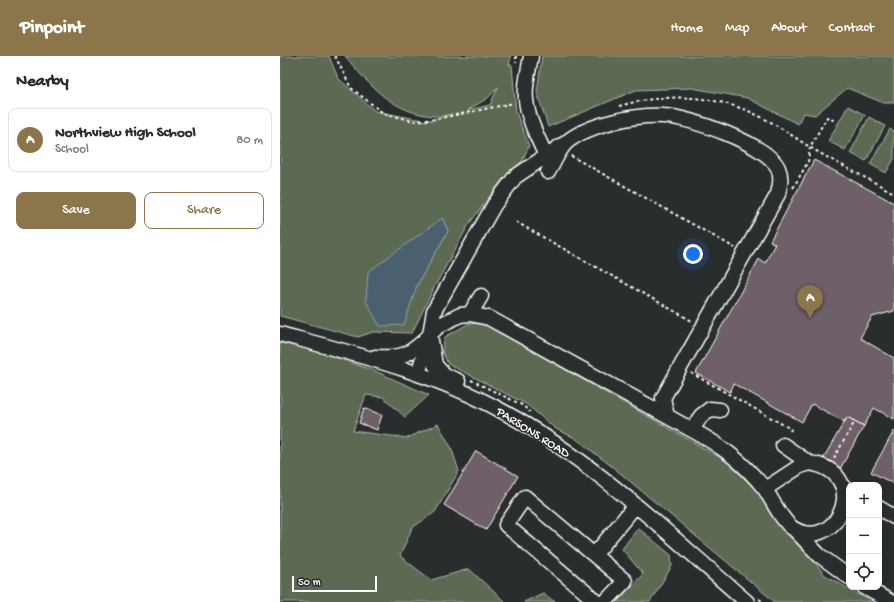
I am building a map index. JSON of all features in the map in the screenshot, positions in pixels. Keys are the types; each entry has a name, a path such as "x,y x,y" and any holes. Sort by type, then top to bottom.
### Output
{"street":[{"path":"531,56 527,77 526,99 532,126 546,156"},
{"path":"418,374 430,334 434,311 494,205 515,177 586,131 636,117 665,116 717,129 742,141 769,158 778,167 781,181 778,194 664,398 667,416"},
{"path":"548,172 564,146"},
{"path":"470,314 480,296"},
{"path":"359,357 388,358 401,356 414,351 440,325 460,315 470,314 489,318 644,402 726,449 741,462 765,489 785,522 819,555 846,575"},
{"name":"PARSONS ROAD","path":"280,334 418,374 531,421 752,600"},
{"path":"430,334 435,364 444,375 513,408 531,421"},
{"path":"644,402 664,398"},
{"path":"692,430 701,416 710,409 720,410"},
{"path":"785,442 809,464"},
{"path":"765,489 800,466 809,464 820,465 830,470 838,477 846,489 845,499 843,511 832,525 817,532 805,533 793,529"},
{"path":"597,602 506,525 525,497 595,554 625,581 605,602"},
{"path":"595,554 635,506"},
{"path":"882,510 894,517"},
{"path":"869,590 890,602"}],"path":[{"path":"335,56 351,88 382,113 414,121 436,119 517,102"},
{"path":"618,107 638,101 678,97 715,100 758,116 810,147 894,193"},
{"path":"792,189 808,162 810,147 827,117 835,121"},
{"path":"564,146 745,253"},
{"path":"516,222 703,328"},
{"path":"694,366 690,373 791,428 785,442"},
{"path":"470,379 522,405 531,421"},
{"path":"833,459 854,423"},
{"path":"752,600 764,602"}],"green space":[{"path":"280,56 329,56 338,78 375,111 427,121 452,114 436,116 419,114 394,104 373,87 345,56 511,56 509,65 512,65 516,112 529,146 522,161 502,180 469,224 436,284 412,333 373,332 358,337 280,316","holes":["498,87 490,105 468,110 488,98","442,218 448,231 417,285"]},
{"path":"542,56 894,56 894,103 884,103 847,88 815,115 803,113 798,124 747,98 692,88 636,90 548,127 537,92"},
{"path":"848,106 865,115 845,150 828,141"},
{"path":"869,117 885,126 866,161 850,153"},
{"path":"890,129 894,132 894,159 886,173 870,164"},
{"path":"480,323 492,328 728,462 753,487 825,575 846,587 846,590 851,590 871,602 775,602 614,468 575,438 556,429 526,404 448,364 442,351 445,337 468,324"},
{"path":"280,338 375,371 429,395 405,417 383,397 366,395 353,431 407,438 438,424 451,447 459,471 435,512 412,528 400,556 431,580 469,569 505,602 280,602"},
{"path":"638,528 671,555 672,566 650,602 617,602 643,574 622,549"},
{"path":"543,593 555,602 524,602"}],"water":[{"path":"442,218 448,231 417,285 404,325 380,326 366,301 368,272"}],"building":[{"path":"814,160 894,203 894,311 872,317 860,338 894,358 894,419 874,408 864,426 847,417 845,422 812,404 802,422 734,384 730,392 696,373 759,259 765,263 775,244 770,241"},
{"path":"364,408 382,415 377,430 359,423"},
{"path":"847,417 864,426 840,469 823,459"},
{"path":"894,431 894,484 871,472"},
{"path":"476,451 518,476 486,530 444,505"}],"place":[{"name":"Northview High School","path":"810,318"}]}
